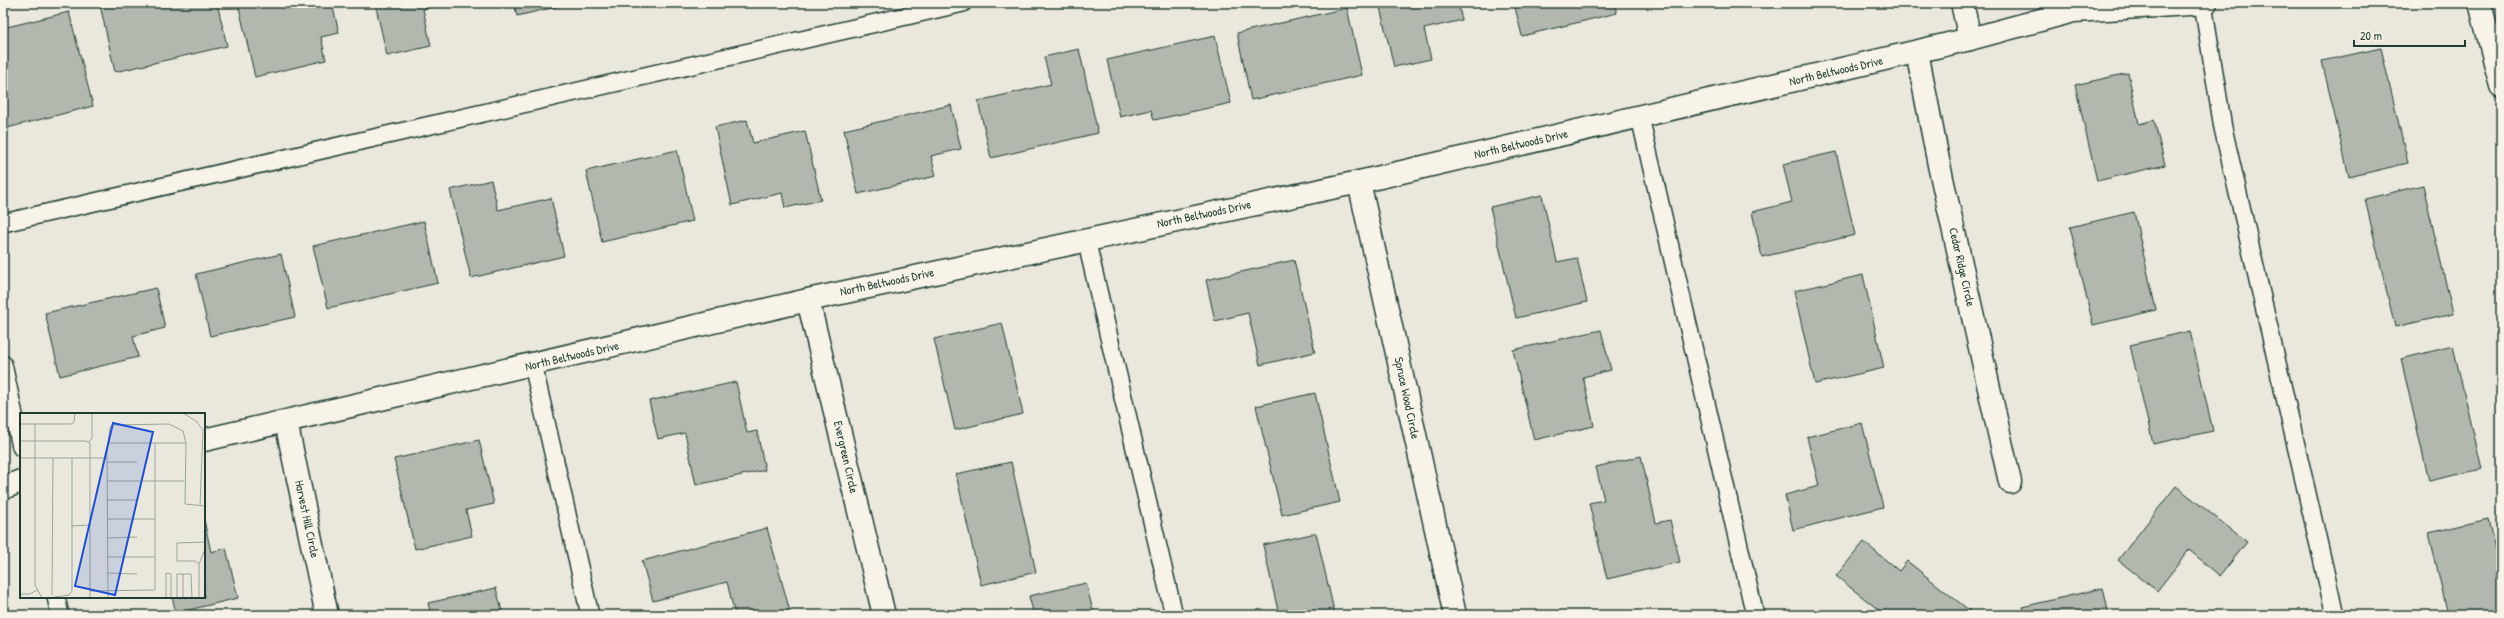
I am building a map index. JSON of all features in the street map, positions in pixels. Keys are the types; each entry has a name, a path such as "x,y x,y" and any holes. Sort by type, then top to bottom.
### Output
{"street":[{"path":"1962,3 1970,39"},
{"name":"North Beltwoods Drive","path":"205,440 533,365 808,300 1086,239 1359,182 1917,52 2074,12 2204,3"},
{"path":"2480,3 2501,86"},
{"name":"Cedar Ridge Circle","path":"1917,52 1939,165 2010,482"},
{"name":"Spruce Wood Circle","path":"1359,182 1455,615"},
{"name":"Evergreen Circle","path":"808,300 884,615"},
{"name":"Harvest Hill Circle","path":"286,422 327,615"},
{"path":"3,488 20,481"}],"lane":[{"path":"3,223 930,7 962,3"},
{"path":"2204,3 2223,128 2335,615"},
{"path":"1640,117 1755,615"},
{"path":"1086,239 1174,615"},
{"path":"3,364 20,442"},
{"path":"533,365 590,615"},
{"path":"56,598 60,615"}],"building":[{"path":"108,3 217,3 227,46 115,72 100,5"},
{"path":"238,3 332,3 339,33 321,37 326,60 255,77"},
{"path":"375,3 450,3 423,9 431,46 387,56"},
{"path":"514,3 573,3 517,16"},
{"path":"1379,3 1458,3 1462,20 1424,29 1431,59 1394,67"},
{"path":"1514,3 1614,3 1617,13 1522,36"},
{"path":"1347,8 1362,75 1251,100 1237,33"},
{"path":"69,12 93,106 3,129 3,28"},
{"path":"1215,36 1231,103 1154,120 1151,110 1120,117 1107,60"},
{"path":"2381,48 2408,163 2349,177 2322,61"},
{"path":"1079,49 1098,133 991,158 978,101 1051,84 1044,57"},
{"path":"2128,73 2139,124 2154,120 2165,165 2097,181 2075,85"},
{"path":"951,105 961,149 931,156 936,176 858,194 844,130"},
{"path":"747,120 753,143 805,131 821,200 785,208 782,193 732,205 715,127"},
{"path":"677,150 693,221 602,242 586,171"},
{"path":"1836,152 1855,235 1762,257 1752,212 1792,202 1783,164"},
{"path":"491,180 498,210 551,198 564,256 471,278 450,190"},
{"path":"2423,185 2453,314 2395,327 2365,199"},
{"path":"1542,195 1557,262 1577,258 1587,302 1516,318 1490,207"},
{"path":"2134,212 2156,310 2093,325 2070,227"},
{"path":"424,221 438,283 328,308 313,246"},
{"path":"281,254 295,317 210,336 196,274"},
{"path":"1294,260 1315,352 1260,365 1248,313 1215,321 1206,280"},
{"path":"1863,275 1884,368 1815,384 1794,291"},
{"path":"156,288 165,328 133,336 138,357 60,376 45,313"},
{"path":"1002,323 1023,414 955,430 934,339"},
{"path":"1601,330 1611,370 1583,377 1594,426 1534,440 1513,350"},
{"path":"2190,331 2213,431 2153,444 2130,345"},
{"path":"2453,346 2482,469 2429,481 2401,359"},
{"path":"736,382 747,433 757,431 765,470 696,485 685,433 658,439 649,401"},
{"path":"1315,393 1340,502 1282,515 1256,406"},
{"path":"1862,423 1883,507 1793,530 1785,495 1819,486 1807,437"},
{"path":"479,440 494,504 466,510 472,536 415,549 394,459"},
{"path":"1641,456 1656,523 1670,520 1680,562 1607,579 1589,503 1604,500 1596,467"},
{"path":"1011,462 1036,572 981,585 956,474"},
{"path":"2176,486 2247,542 2220,576 2189,550 2157,591 2118,560"},
{"path":"2488,519 2501,577 2501,615 2448,615 2429,533"},
{"path":"205,525 211,552 226,548 238,598 176,613 172,598 205,598"},
{"path":"767,528 791,615 735,615 727,582 653,601 642,561"},
{"path":"1316,533 1335,615 1279,615 1263,545"},
{"path":"1864,542 1899,571 1907,561 1970,611 1967,615 1885,615 1836,576"},
{"path":"1086,583 1094,615 1034,615 1029,596"},
{"path":"496,588 503,615 431,615 428,603"},
{"path":"2103,588 2109,615 2024,615 2022,607"}]}
